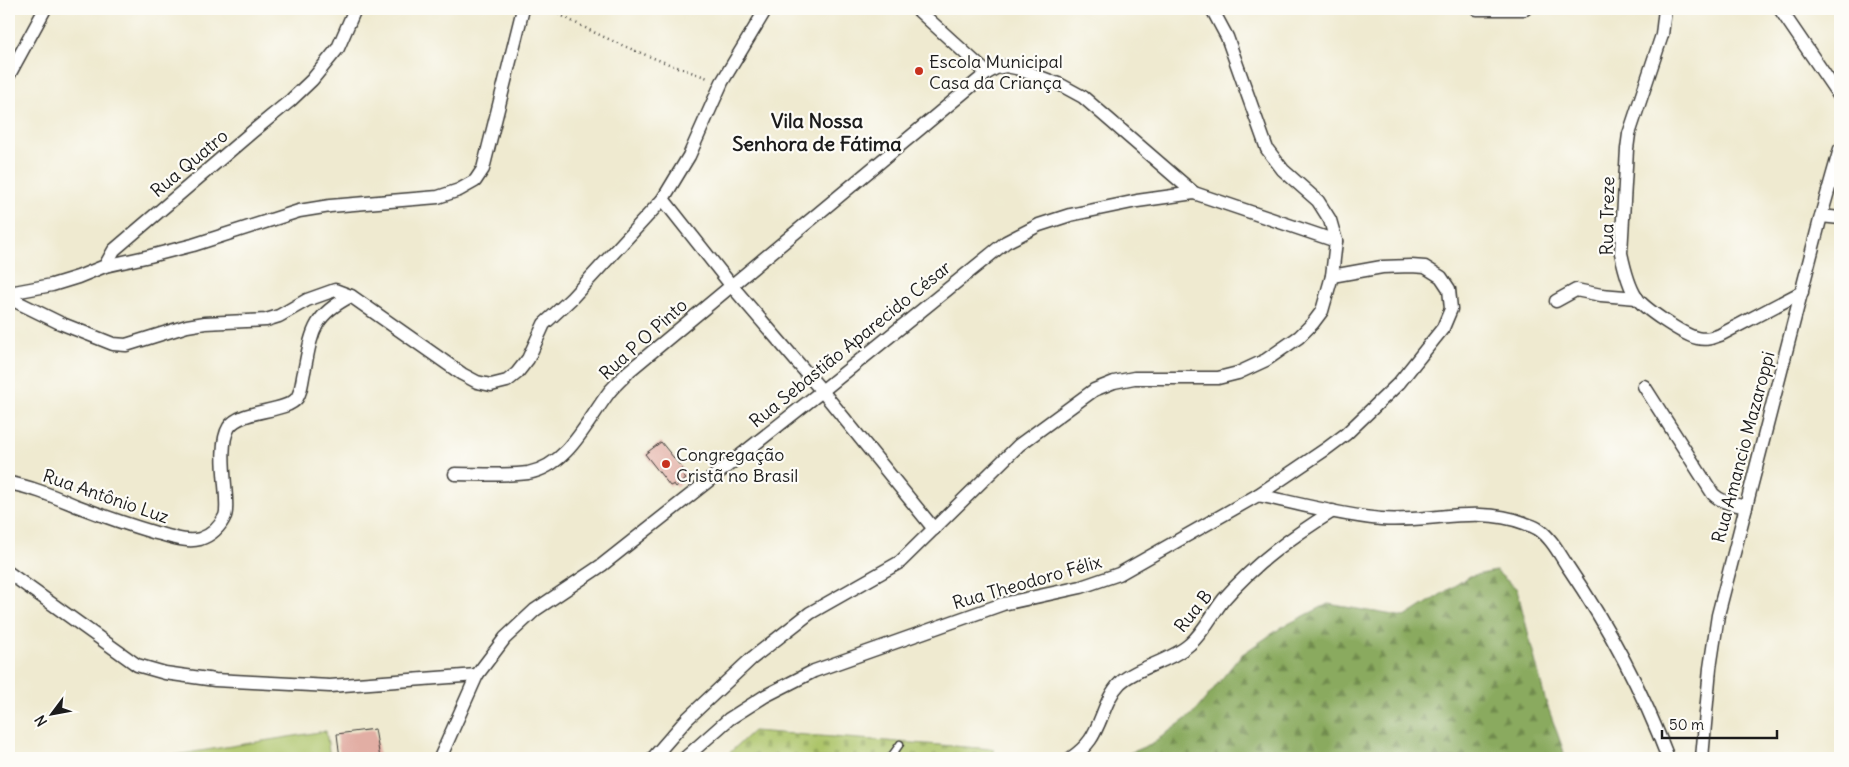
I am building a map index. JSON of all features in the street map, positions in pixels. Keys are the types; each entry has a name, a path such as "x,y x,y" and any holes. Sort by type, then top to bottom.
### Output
{"street":[{"path":"9,75 45,9"},
{"name":"Rua Quatro","path":"104,266 114,250 312,80 338,48 355,9"},
{"path":"9,292 52,285 104,266 167,252 299,211 330,206 438,197 459,190 475,181 483,169 523,9"},
{"path":"9,298 60,323 114,344 126,345 187,326 205,323 266,320 279,316 307,300 335,290 351,296 462,374 477,382 491,385 507,381 518,373 528,359 544,324 571,299 664,200 689,156 722,82 766,9"},
{"path":"917,9 987,73 996,68 1006,66 1016,68 1061,85 1083,97 1194,193"},
{"path":"653,758 687,719 750,659 810,614 900,562 1018,444 1094,390 1114,382 1134,378 1218,378 1238,374 1266,360 1299,337 1322,311 1332,276 1336,240 1327,212 1318,201 1282,170 1266,149 1227,37 1212,9"},
{"path":"1477,9 1525,9"},
{"name":"Rua Treze","path":"1665,9 1662,34 1627,149 1620,253 1637,298 1679,330 1697,338 1708,339 1720,335 1802,292"},
{"path":"1780,9 1840,97"},
{"name":"Rua P O Pinto","path":"455,474 527,473 540,470 549,465 570,449 611,389 629,371 987,73"},
{"name":"Rua Amancio Mazaroppi","path":"1702,758 1709,676 1718,615 1840,149"},
{"name":"Rua Sebastião Aparecido César","path":"440,758 477,675 505,638 535,610 602,565 1006,242 1040,225 1070,215 1136,201 1194,193 1336,240"},
{"path":"664,200 731,285 822,391 934,529"},
{"path":"1822,216 1840,218"},
{"name":"Rua Theodoro Félix","path":"685,758 729,719 766,696 814,671 1003,604 1081,587 1119,574 1258,495 1326,449 1346,434 1398,383 1443,328 1451,309 1449,289 1441,277 1425,267 1382,267 1332,276"},
{"path":"1556,301 1576,290 1601,295 1637,298"},
{"name":"Rua Antônio Luz","path":"9,483 50,495 123,523 181,540 199,539 210,535 220,525 226,514 224,448 225,434 230,425 239,419 253,414 291,404 297,398 308,349 320,319 327,310 351,296"},
{"path":"1644,386 1713,494 1725,502 1746,507"},
{"path":"1258,495 1383,520 1484,515 1514,520 1538,529 1550,542 1582,588 1626,666 1651,716 1668,758"},
{"name":"Rua B","path":"1071,758 1091,739 1120,683 1173,657 1191,644 1224,600 1262,562 1291,537 1333,511"},
{"path":"9,573 137,665 165,673 215,680 330,686 477,675"}],"lane":[{"path":"890,758 900,744"}],"path":[{"path":"550,9 584,29 663,62 722,82"}],"green space":[{"path":"1496,571 1517,589 1545,699 1565,758 1118,758 1153,743 1194,713 1241,655 1282,627 1328,604 1405,617 1470,576"},
{"path":"326,731 330,758 156,758"},
{"path":"753,731 993,749 994,758 724,758"}],"building":[{"name":"Congregação Cristã no Brasil","path":"661,442 686,473 683,476 686,479 676,487 674,484 670,486 645,454"},
{"path":"375,729 380,758 340,758 337,734"}],"place":[{"name":"Escola Municipal Casa da Criança","path":"919,71"},
{"name":"Congregação Cristã no Brasil","path":"666,464"}],"district":[{"name":"Vila Nossa Senhora de Fátima","path":"817,132"}]}
